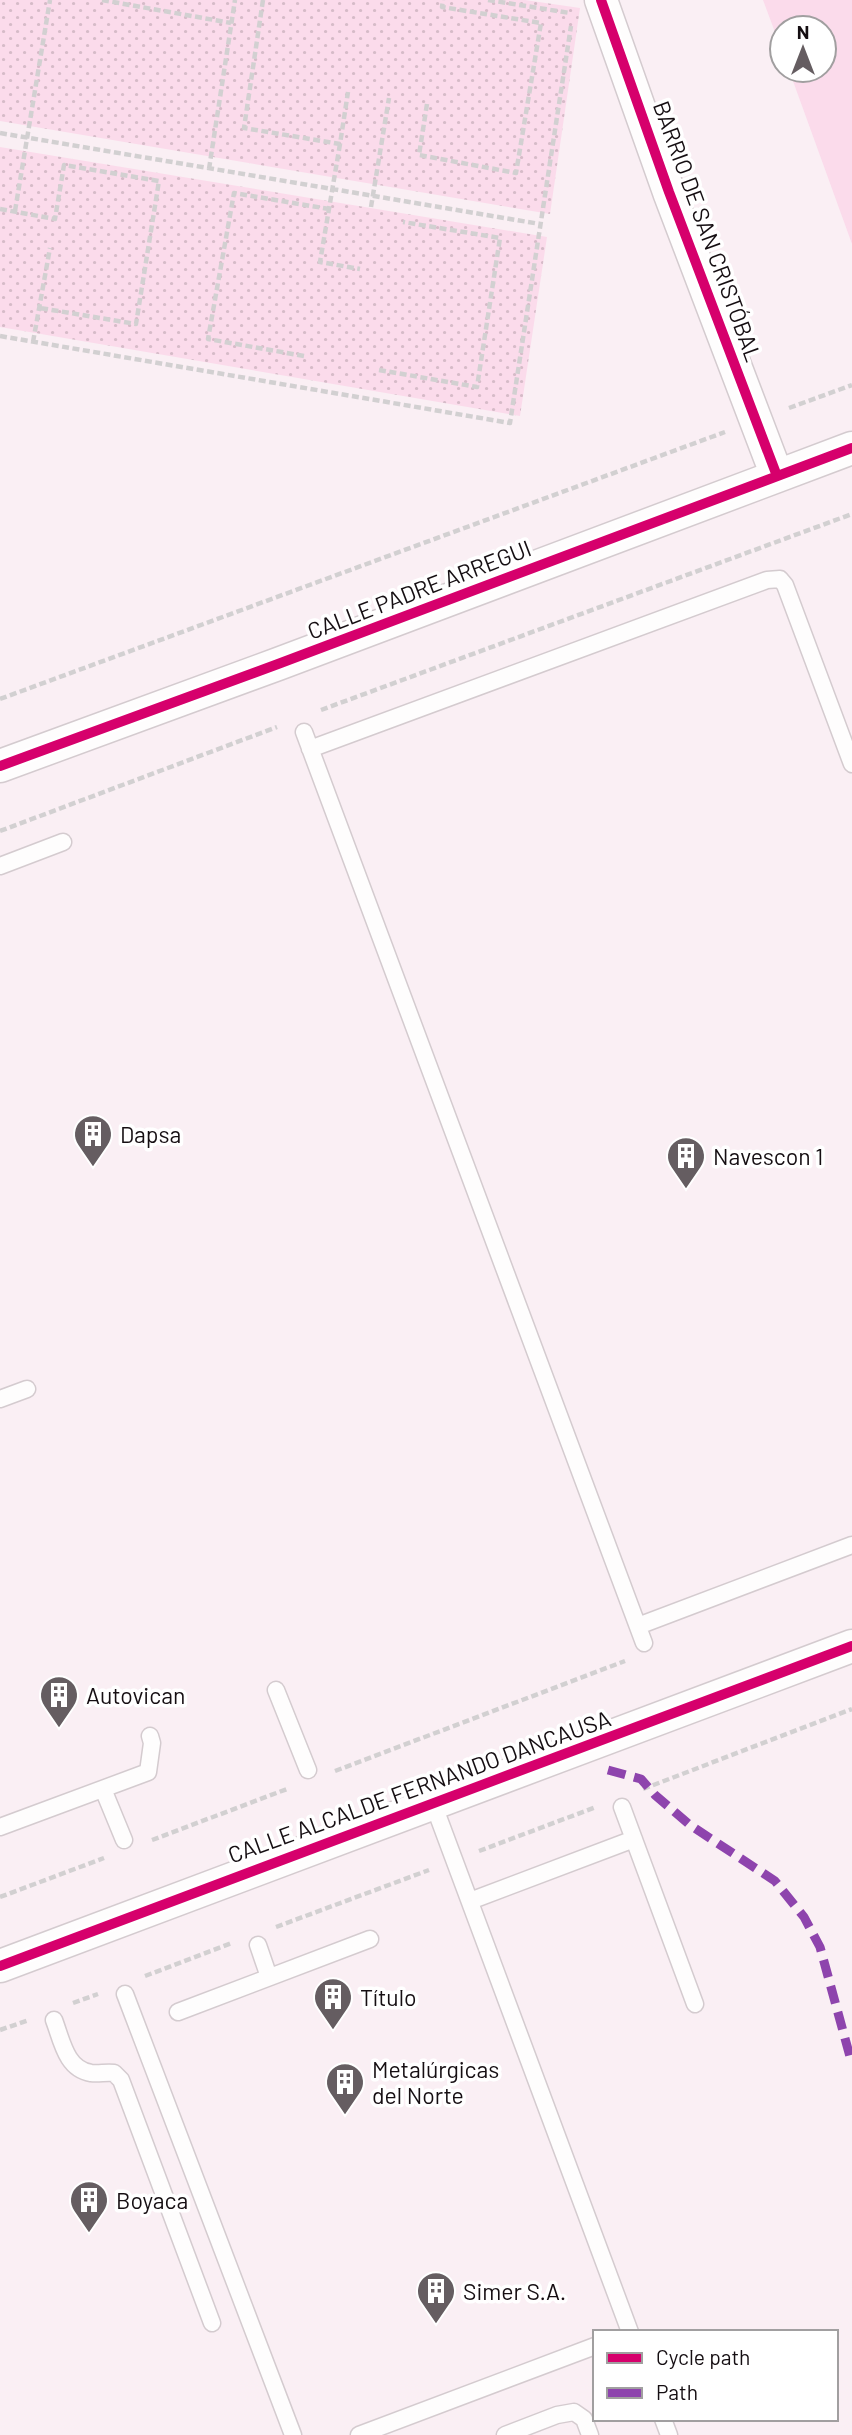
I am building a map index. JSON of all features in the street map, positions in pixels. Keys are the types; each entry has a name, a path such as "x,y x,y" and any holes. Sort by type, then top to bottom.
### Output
{"street":[{"name":"BARRIO DE SAN CRISTÓBAL","path":"601,0 669,192 777,476"},
{"name":"CALLE PADRE ARREGUI","path":"0,766 291,660 852,448"},
{"name":"CALLE ALCALDE FERNANDO DANCAUSA","path":"0,1966 852,1646"}],"lane":[{"path":"310,749 767,580 779,579 785,585 852,764"},
{"path":"304,732 644,1643"},
{"path":"0,866 63,842"},
{"path":"0,1399 27,1389"},
{"path":"638,1626 852,1545"},
{"path":"276,1690 304,1777"},
{"path":"0,1827 148,1772 152,1744 150,1736"},
{"path":"103,1789 132,1842"},
{"path":"433,1803 629,2330"},
{"path":"622,1807 695,2004"},
{"path":"470,1901 634,1839"},
{"path":"178,2012 370,1939"},
{"path":"258,1945 269,1977"},
{"path":"125,1994 293,2435"},
{"path":"54,2020 69,2060 77,2070 94,2074 105,2071 114,2073 121,2080 212,2323"},
{"path":"359,2435 593,2347"},
{"path":"505,2435 557,2415 574,2412 584,2418 590,2435"}],"path":[{"path":"15,211 50,0"},
{"path":"102,0 232,23"},
{"path":"209,169 235,0"},
{"path":"263,0 244,128 340,144"},
{"path":"427,104 419,155 516,173 541,23 442,6 443,0"},
{"path":"0,336 510,423 573,14 488,0"},
{"path":"348,92 320,262 360,269"},
{"path":"371,207 389,98"},
{"path":"0,133 540,224"},
{"path":"0,208 55,219 64,165 159,181 136,324 40,308"},
{"path":"304,356 208,339 234,193 329,209"},
{"path":"379,370 477,387 500,238 403,222"},
{"path":"33,342 50,248"},
{"path":"0,699 852,385"},
{"path":"311,714 852,514"},
{"path":"0,831 285,724"},
{"path":"324,1775 634,1658"},
{"path":"132,1842 304,1777"},
{"path":"0,1897 115,1854"}],"shaded area":[{"path":"0,0 525,0 580,8 550,214 0,121"},
{"path":"763,0 852,0 852,244 794,84 838,84 838,14 768,14"},
{"path":"0,147 547,237 520,416 0,327"}],"marked path":[{"path":"608,1770 641,1779 690,1825 775,1881 804,1917 820,1947 852,2064"}],"cycle path":[{"path":"601,0 669,192 777,476"},
{"path":"0,766 852,448"},
{"path":"0,1966 852,1646"}],"place":[{"name":"Dapsa","path":"93,1168"},
{"name":"Navescon 1","path":"686,1190"},
{"name":"Autovican","path":"59,1729"},
{"name":"Título","path":"333,2031"},
{"name":"Metalúrgicas del Norte","path":"345,2116"},
{"name":"Boyaca","path":"89,2234"},
{"name":"Simer S.A.","path":"436,2325"}]}
